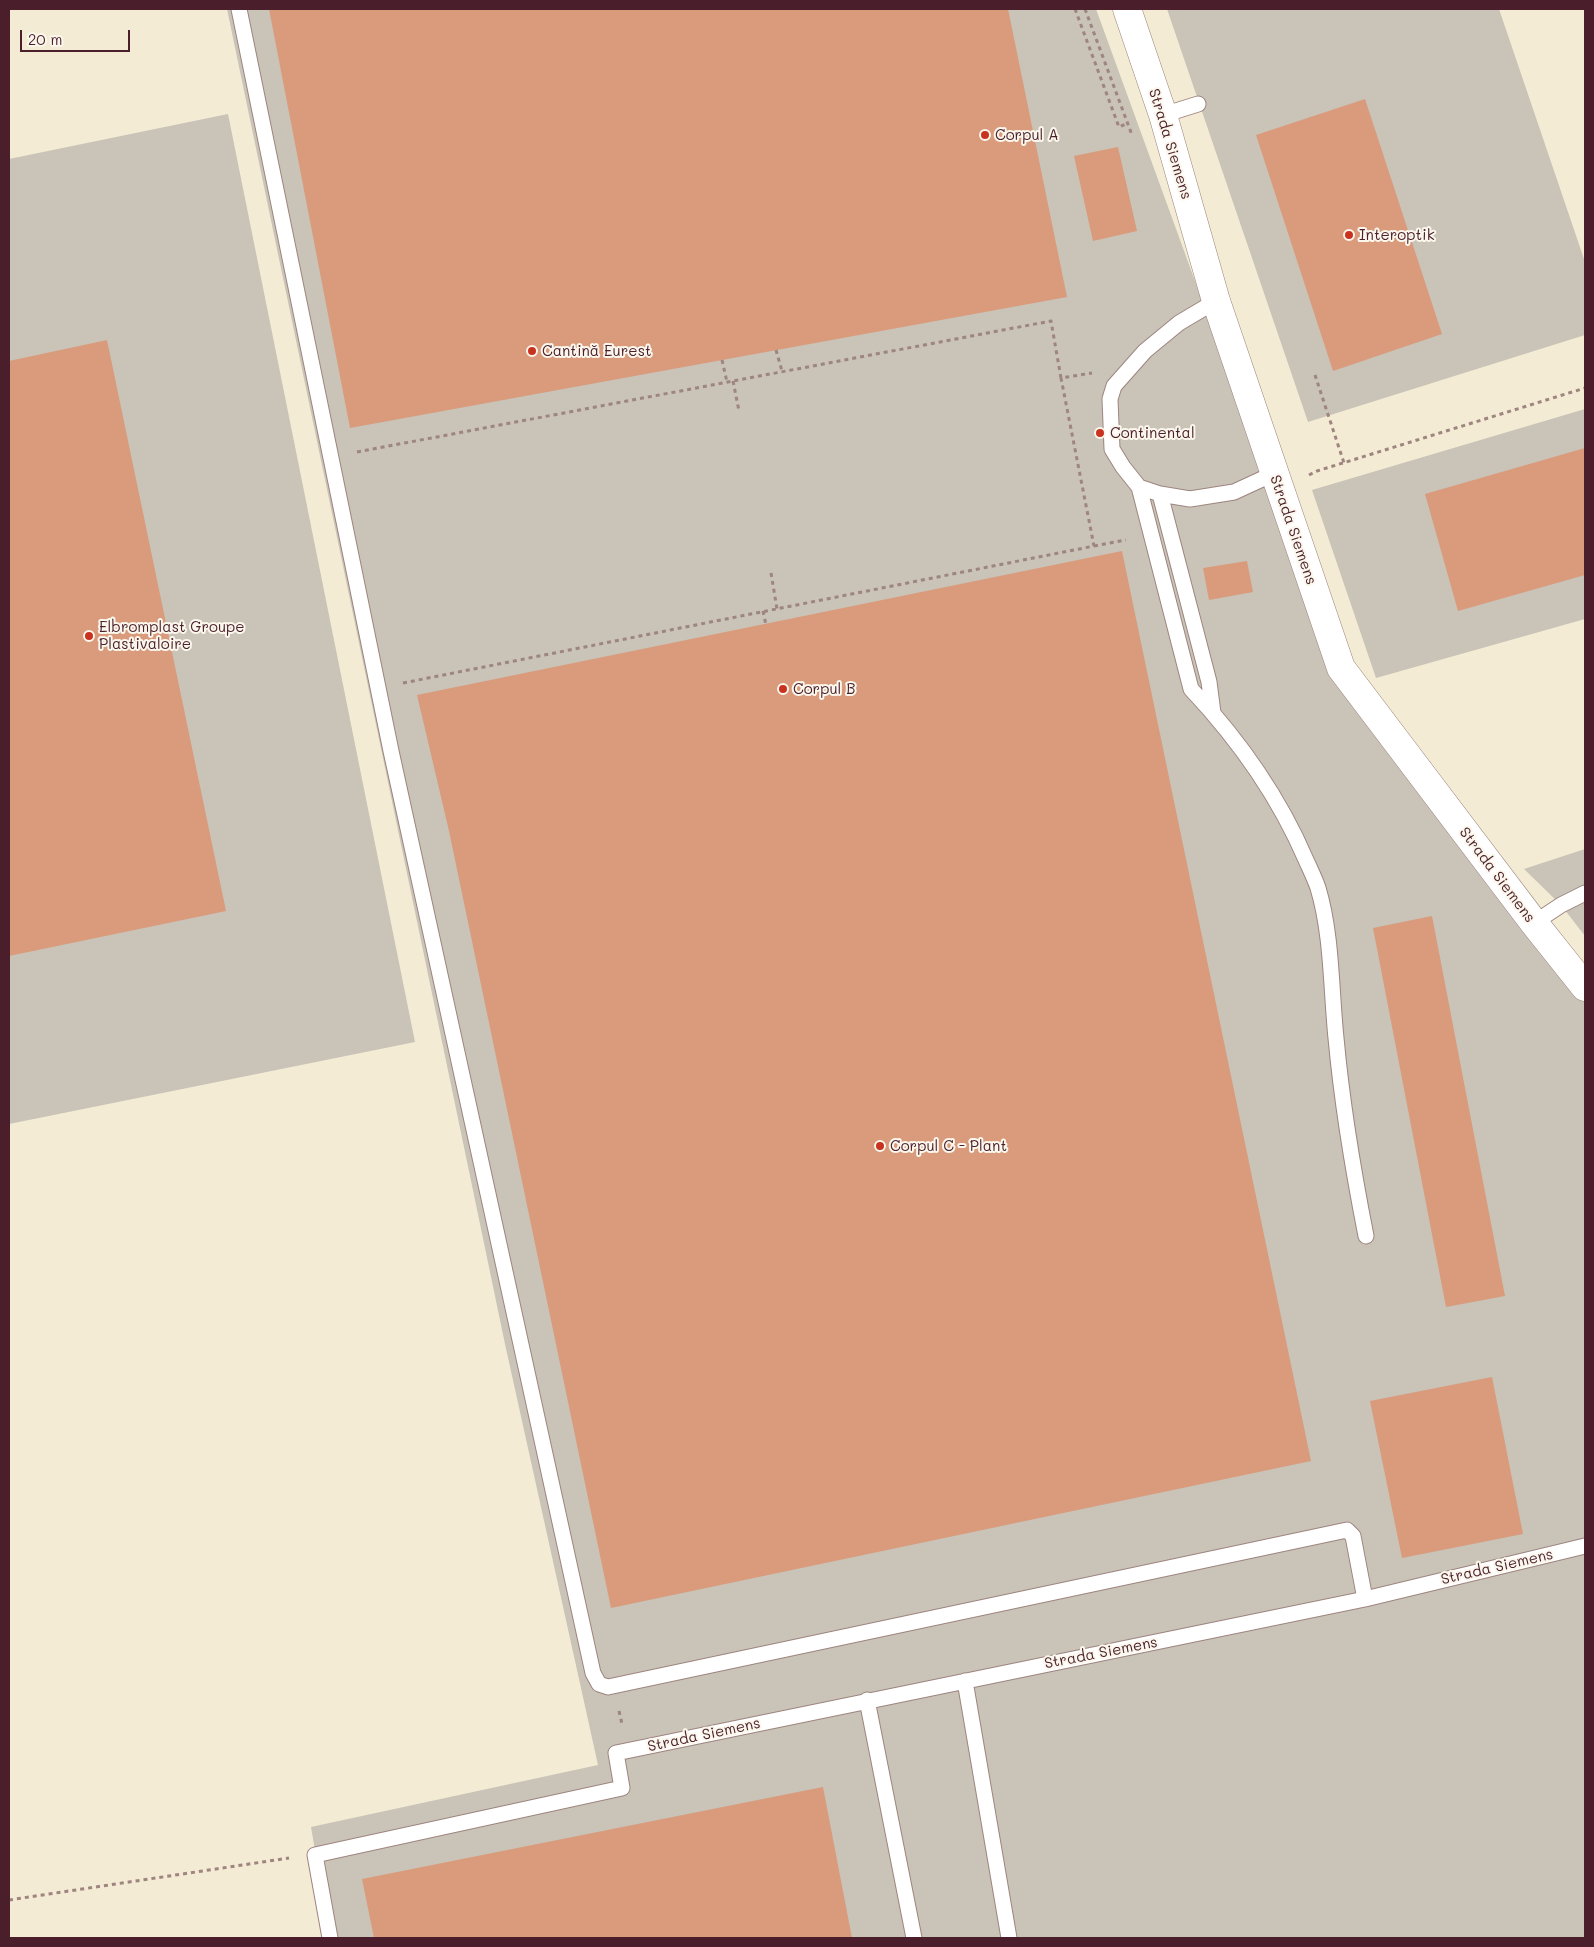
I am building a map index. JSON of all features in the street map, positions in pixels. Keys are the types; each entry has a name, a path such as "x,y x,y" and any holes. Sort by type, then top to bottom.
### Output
{"street":[{"name":"Strada Siemens","path":"1127,9 1162,112 1216,302 1276,483 1341,668 1534,923 1585,987"}],"lane":[{"path":"239,9 392,751 591,1664 599,1684 608,1687 1346,1530 1353,1536 1366,1599"},
{"path":"1162,112 1198,104"},
{"path":"1216,302 1179,323 1145,351 1114,386 1110,399 1112,450 1139,487 1191,688 1213,713 1274,796 1298,842 1318,888 1328,939 1334,1021 1345,1112 1366,1236"},
{"path":"1139,487 1160,494 1190,499 1276,483"},
{"path":"1160,494 1209,682 1213,713"},
{"path":"1534,923 1561,905 1585,893"},
{"name":"Strada Siemens","path":"314,1855 622,1788 616,1754 867,1700 1366,1599 1585,1546"},
{"path":"965,1680 1009,1938"},
{"path":"867,1700 914,1938"},
{"path":"314,1855 330,1938"}],"path":[{"path":"1075,9 1119,127 1162,112"},
{"path":"1085,9 1134,142"},
{"path":"358,452 1051,321 1094,546 406,682"},
{"path":"776,350 782,372"},
{"path":"722,360 727,382"},
{"path":"1062,378 1095,372"},
{"path":"1315,375 1344,463"},
{"path":"733,381 739,411"},
{"path":"1276,483 1585,388"},
{"path":"771,573 777,609"},
{"path":"763,612 766,625"},
{"path":"9,1900 314,1855"}],"shaded area":[{"path":"227,9 1096,9 1247,424 1348,655 1585,965 1585,1938 330,1938 311,1827 598,1765 505,1344"},
{"path":"1167,9 1499,9 1585,262 1585,335 1308,422"},
{"path":"228,114 415,1042 9,1124 9,159"},
{"path":"1585,409 1585,619 1376,678 1312,490"},
{"path":"1585,849 1585,936 1561,905 1524,869"}],"building":[{"path":"269,9 1008,9 1067,297 350,428"},
{"name":"Interoptik","path":"1365,99 1442,334 1333,371 1256,135"},
{"path":"1118,147 1137,231 1093,241 1074,156"},
{"name":"Elbromplast Groupe Plastivaloire","path":"107,340 226,911 9,956 9,361"},
{"path":"1585,448 1585,575 1458,611 1425,494"},
{"name":"Corpul C - Plant","path":"1122,551 1311,1461 611,1608 449,831 417,695"},
{"path":"1247,561 1253,592 1209,600 1203,568"},
{"path":"1432,916 1505,1296 1446,1307 1373,928"},
{"path":"1492,1377 1523,1534 1402,1558 1370,1401"},
{"path":"823,1787 852,1938 374,1938 362,1879"}],"place":[{"name":"Corpul A","path":"985,135"},
{"name":"Interoptik","path":"1349,235"},
{"name":"Cantină Eurest","path":"532,351"},
{"name":"Continental","path":"1100,433"},
{"name":"Elbromplast Groupe Plastivaloire","path":"89,636"},
{"name":"Corpul B","path":"783,689"},
{"name":"Corpul C - Plant","path":"880,1146"}]}
